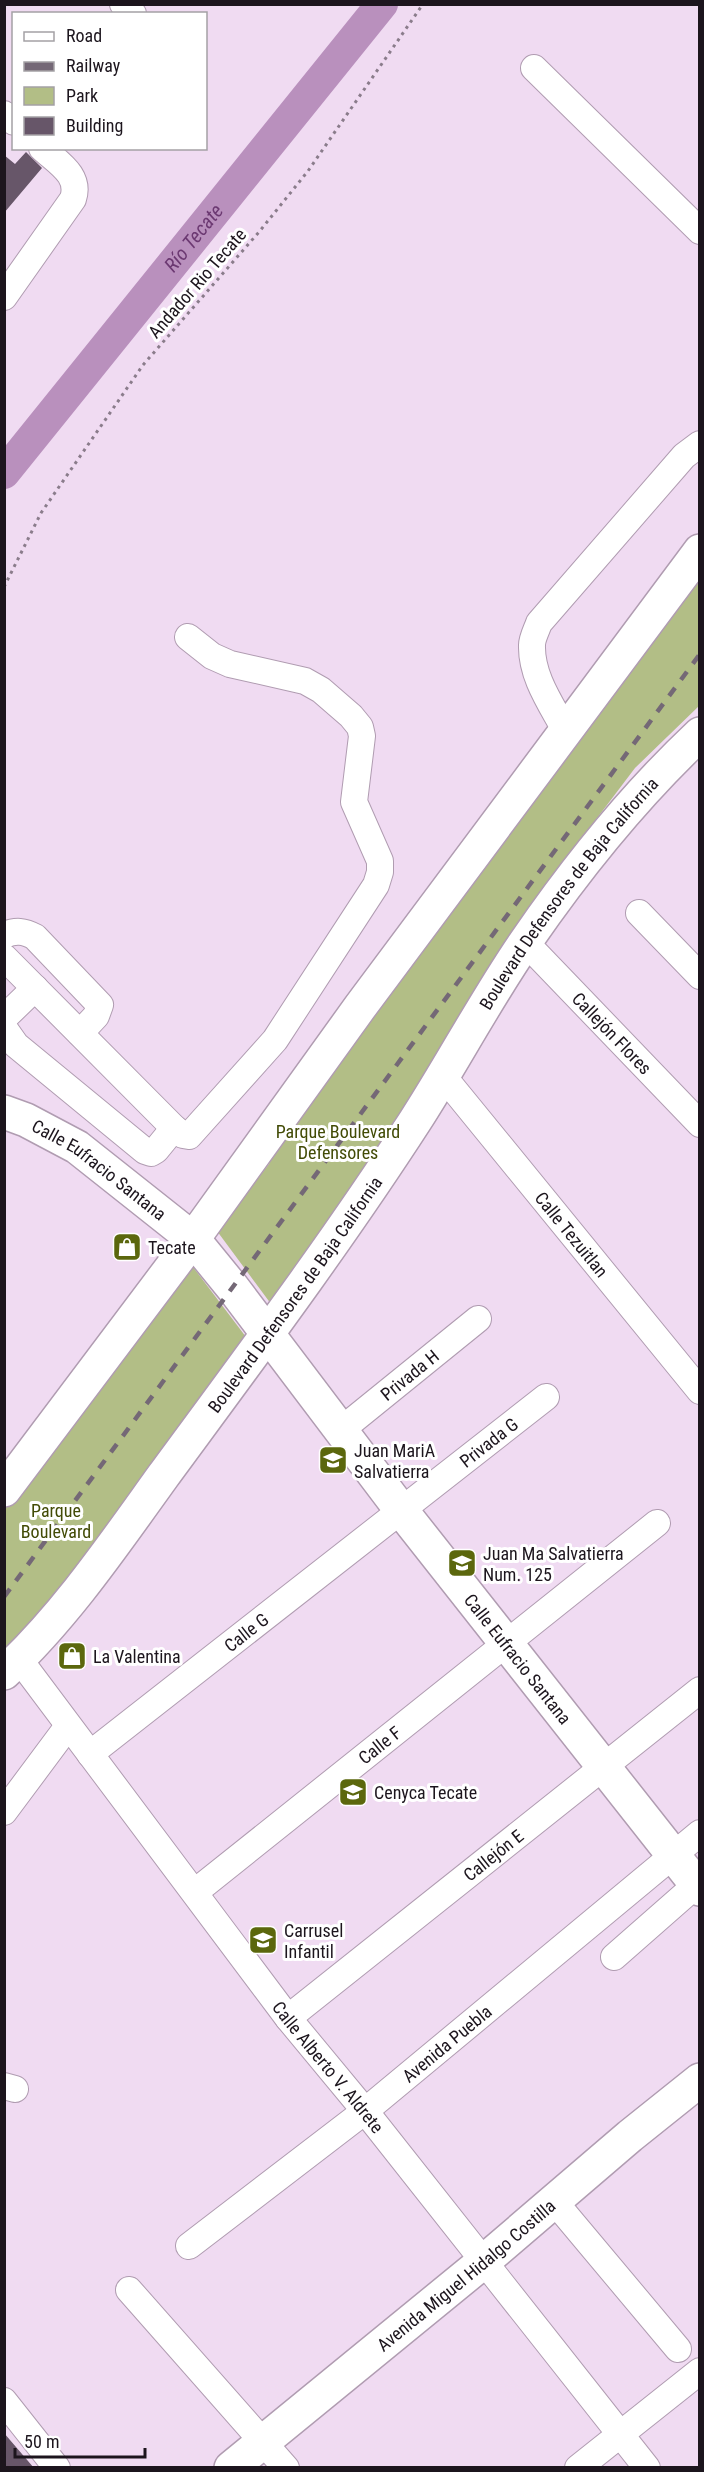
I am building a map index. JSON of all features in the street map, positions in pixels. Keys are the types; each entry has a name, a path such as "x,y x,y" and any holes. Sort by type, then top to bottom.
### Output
{"main road":[{"path":"4,1490 193,1239 360,1007 699,551"},
{"name":"Boulevard Defensores de Baja California","path":"12,1666 98,1566 269,1335 443,1076 525,942 619,818 664,768 699,734"},
{"name":"Calle Eufracio Santana","path":"4,1112 26,1120 78,1147 193,1239 269,1335 401,1510 698,1887"},
{"name":"Avenida Miguel Hidalgo Costilla","path":"231,2468 483,2262 699,2080"}],"street":[{"path":"534,68 699,231"},
{"path":"4,297 73,199 76,188 72,176 44,150"},
{"path":"565,730 534,666 532,644 539,623 684,456 699,444"},
{"path":"4,957 174,1128 183,1135 189,1136 275,1040 376,885 380,872 380,861 354,802 362,736 360,727 321,690 305,681 230,664 212,656 188,637"},
{"path":"639,913 699,976"},
{"path":"4,935 24,932 35,937 100,1005 100,1010 80,1033"},
{"name":"Callejón Flores","path":"525,942 699,1124"},
{"path":"4,1018 35,988"},
{"path":"4,1028 16,1045 145,1151 151,1153 156,1150 174,1128"},
{"name":"Calle Tezuitlan","path":"443,1076 699,1391"},
{"name":"Privada H","path":"341,1430 478,1319"},
{"name":"Privada G","path":"401,1510 546,1397"},
{"name":"Calle G","path":"90,1754 401,1510"},
{"name":"Calle F","path":"195,1892 657,1523"},
{"name":"Calle Alberto V. Aldrete","path":"12,1666 68,1726 288,2018 365,2111 647,2468"},
{"name":"Callejón E","path":"288,2018 699,1690"},
{"path":"4,1812 68,1726"},
{"name":"Avenida Puebla","path":"189,2246 365,2111 699,1833"},
{"path":"614,1957 698,1887"},
{"path":"554,2201 678,2349"},
{"path":"129,2290 286,2468"},
{"path":"579,2468 699,2371"},
{"path":"4,2401 57,2468"}],"path":[{"name":"Andador Rio Tecate","path":"4,587 41,513 143,365 259,232 308,171 423,4"}],"green space":[{"name":"Parque Boulevard Defensores","path":"699,572 699,706 635,768 560,867 274,1308 217,1231 269,1164 275,1146"},
{"name":"Parque Boulevard","path":"190,1263 246,1337 93,1551 5,1654 4,1509"}],"building":[{"path":"26,152 42,168 4,213 4,155 15,164"},
{"path":"4,2433 34,2468 4,2468"}],"waterway":[{"name":"Río Tecate","path":"4,473 382,4"}],"railway":[{"path":"4,1597 700,654"}],"place":[{"name":"Tecate","path":"127,1247"},
{"name":"Juan MariA Salvatierra","path":"333,1460"},
{"name":"Juan Ma Salvatierra Num. 125","path":"462,1563"},
{"name":"La Valentina","path":"72,1656"},
{"name":"Cenyca Tecate","path":"353,1792"},
{"name":"Carrusel Infantil","path":"263,1940"}]}
